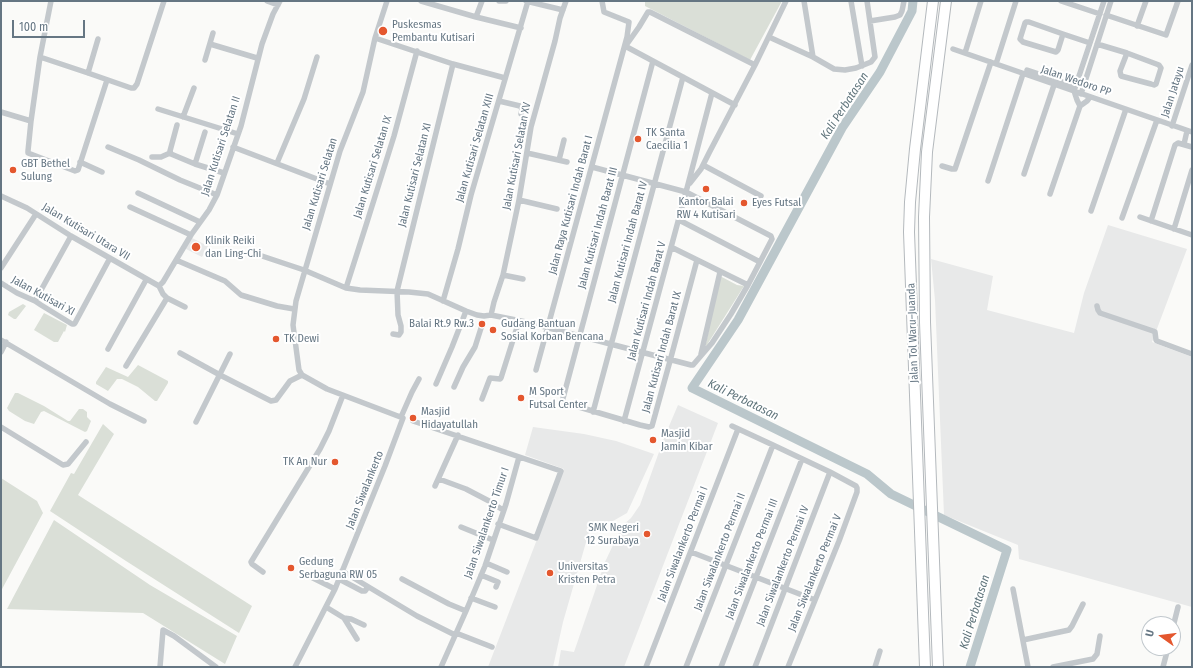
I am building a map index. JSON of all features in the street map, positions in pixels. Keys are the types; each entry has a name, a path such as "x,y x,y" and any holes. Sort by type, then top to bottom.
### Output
{"highway":[{"name":"Jalan Tol Waru–Juanda","path":"925,667 910,202 933,1"},
{"name":"Jalan Tol Waru–Juanda","path":"938,667 924,271 924,217 928,152 946,1"}],"street":[{"path":"51,1 40,57 28,153 75,171 78,170 107,80"},
{"path":"40,57 88,72 131,88 135,87 164,1"},
{"path":"267,1 279,3"},
{"name":"Jalan Kutisari Selatan","path":"302,375 293,325 294,309 330,184 345,137 363,92 375,38 387,1"},
{"path":"421,1 521,28"},
{"path":"476,17 482,1"},
{"path":"499,1 506,1"},
{"path":"525,1 563,10"},
{"name":"Jalan Kutisari Selatan XIII","path":"443,301 458,249 471,195 528,1"},
{"name":"Jalan Kutisari Selatan XV","path":"454,386 475,347 485,320 494,302 503,275 536,108 566,1"},
{"name":"Jalan Raya Kutisari Indah Barat I","path":"536,370 625,46 629,22 604,12 602,1"},
{"name":"Jalan Kutisari Indah Barat V","path":"688,186 703,165 755,65 786,1"},
{"path":"804,1 813,57"},
{"path":"851,1 862,66"},
{"path":"768,37 813,57 831,68 842,70 862,66 874,60 875,57 867,1"},
{"path":"870,21 900,15 904,1"},
{"path":"964,53 981,1"},
{"path":"942,166 955,169 1016,1"},
{"path":"1062,1 1166,35 1178,1"},
{"path":"1138,26 1146,1"},
{"path":"1080,106 1075,89 1094,31 1103,14 1107,2"},
{"name":"Jalan Kutisari Selatan II","path":"159,286 163,282 190,234 209,210 217,195 238,134 257,58 269,23 279,3"},
{"path":"734,105 625,46 636,32 648,12 755,65"},
{"path":"1081,94 1100,34 1103,14"},
{"path":"1063,34 1056,52 1023,42 1020,39 1026,22 1063,34 1090,43"},
{"path":"1094,31 1100,34"},
{"path":"205,60 213,33"},
{"path":"375,38 453,64 505,78"},
{"path":"88,72 98,39"},
{"path":"210,44 257,58"},
{"path":"1097,44 1127,53 1147,60 1160,67 1156,84 1154,85 1121,76 1120,71 1127,53"},
{"name":"Jalan Wedoro PP","path":"952,49 1025,72 1054,85 1075,89 1081,94 1190,132"},
{"name":"Jalan Kutisari Selatan IX","path":"346,288 394,136 417,51"},
{"path":"277,163 304,99 317,57"},
{"name":"Jalan Kutisari Indah Barat III","path":"562,400 653,61"},
{"name":"Jalan Kutisari Selatan XI","path":"393,334 399,335 401,332 398,315 397,291 453,64"},
{"name":"Jalan Jatayu","path":"1172,126 1192,65"},
{"path":"988,181 1025,72 1075,89"},
{"path":"1079,76 1086,78"},
{"name":"Jalan Kutisari Indah Barat IV","path":"593,412 683,77"},
{"path":"1024,174 1054,85"},
{"path":"183,117 194,88"},
{"name":"Jalan Kutisari Indah Barat V","path":"624,421 672,247 712,92"},
{"path":"1050,194 1080,106 1090,97"},
{"path":"499,101 522,107 521,114"},
{"path":"158,109 238,134"},
{"path":"1091,210 1126,109"},
{"path":"1,112 31,121"},
{"path":"1122,218 1157,120"},
{"path":"170,153 178,124"},
{"path":"194,164 205,132"},
{"path":"1184,144 1190,132"},
{"path":"559,160 564,140"},
{"path":"1151,221 1175,145 1178,143 1192,145"},
{"path":"108,147 217,195"},
{"path":"233,147 330,184"},
{"path":"152,157 161,157 170,153"},
{"path":"170,153 194,164 224,173"},
{"path":"527,153 567,162"},
{"path":"80,162 102,172"},
{"path":"703,165 761,196"},
{"path":"259,255 304,270 346,288 428,294 485,320 526,322 670,361 692,365 712,343 726,321 748,285 772,240 771,236 686,192 592,167"},
{"path":"1174,228 1192,170"},
{"path":"138,193 200,222"},
{"name":"Jalan Kutisari Utara VII","path":"1,196 27,208 71,236 146,280 159,286"},
{"path":"519,200 557,209"},
{"path":"130,207 190,234"},
{"name":"Jalan Kutisari XI","path":"1,268 36,214"},
{"path":"1140,217 1192,235"},
{"path":"679,220 760,262"},
{"path":"35,301 71,236"},
{"path":"672,247 748,285"},
{"name":"Jalan Kutisari XI","path":"1,283 17,293 35,301 72,324 75,323 110,258"},
{"path":"176,260 225,281 241,295 277,306 294,309"},
{"name":"Jalan Kutisari Indah Barat IX","path":"562,400 563,403 624,421 646,427 652,426 697,260"},
{"path":"700,356 720,272"},
{"path":"503,275 523,279"},
{"path":"108,348 146,280"},
{"path":"159,286 167,298 185,307"},
{"path":"126,366 167,298"},
{"path":"1097,306 1100,313 1153,331 1156,333 1157,341 1192,354"},
{"path":"436,384 466,311"},
{"path":"482,399 490,378 501,378 518,321"},
{"path":"1,352 4,341 110,404 144,421"},
{"path":"180,353 260,396 273,401 277,399 290,381 302,375 311,381 343,395 402,418"},
{"path":"196,422 230,354"},
{"name":"Jalan Siwalankerto","path":"295,667 335,589 385,466 412,392 419,379"},
{"path":"263,572 251,562 320,449 329,431 343,395"},
{"name":"Jalan Siwalankerto Timur I","path":"402,418 412,420 519,457 486,563 441,667"},
{"path":"1,427 63,465 68,464 86,442"},
{"name":"Jalan Siwalankerto Permai I","path":"646,667 691,552 735,427 773,445"},
{"path":"435,486 458,436"},
{"path":"773,445 830,472"},
{"name":"Jalan Siwalankerto Permai II","path":"686,667 773,445"},
{"path":"498,524 536,538 561,472 519,457"},
{"name":"Jalan Siwalankerto Permai III","path":"721,667 802,459"},
{"name":"Jalan Siwalankerto Permai V","path":"788,667 857,492 856,486 830,472"},
{"name":"Jalan Siwalankerto Permai IV","path":"755,667 830,472"},
{"path":"438,479 466,489 503,510"},
{"path":"461,527 493,540"},
{"path":"691,552 815,600"},
{"path":"486,563 507,572"},
{"path":"342,571 421,618 456,634 492,647"},
{"path":"305,574 335,589"},
{"path":"481,575 498,582 496,587"},
{"path":"339,579 362,591 368,587"},
{"path":"402,579 449,604 466,611"},
{"path":"1013,589 1028,667"},
{"path":"471,598 495,607"},
{"path":"1023,640 1069,630 1083,604"},
{"path":"326,607 344,618 364,625"},
{"path":"1176,616 1178,607"},
{"path":"344,618 357,639"},
{"path":"160,667 163,630 174,636 216,667"},
{"path":"1053,667 1093,659 1097,654 1100,636"},
{"path":"876,667 880,651"},
{"path":"1163,667 1166,656"},
{"path":"206,667 210,662"}],"shaded area":[{"path":"645,1 782,1 750,60 645,6"},
{"path":"1108,225 1187,249 1152,342 1192,357 1192,607 1019,559 1018,545 944,515 935,300 931,259 993,276 987,310 1074,333 1084,293"},
{"name":"Klinik Reiki dan Ling-Chi","path":"190,237 208,246 202,257 184,248"},
{"path":"720,276 737,285 744,286 705,348"},
{"path":"23,304 26,306 16,319 8,315 9,312"},
{"path":"44,313 67,325 65,332 64,331 58,342 54,342 34,330"},
{"path":"138,365 168,381 157,401 138,387 122,379 117,379 108,391 96,384 106,367 128,377"},
{"path":"15,393 18,393 44,406 68,421 70,421 79,409 83,409 87,412 87,417 91,421 87,431 85,432 44,411 41,412 34,424 25,421 9,411 7,408"},
{"name":"SMK Negeri 12 Surabaya","path":"678,405 718,423 624,667 558,667 561,650 574,652 605,562 622,526 631,518 640,505 664,438"},
{"path":"103,424 114,434 78,495 252,606 239,633 50,511 71,473 74,474"},
{"name":"Universitas Kristen Petra","path":"533,427 584,434 616,441 654,454 627,513 613,521 591,525 563,622 553,667 488,667 564,469 525,455"},
{"path":"1,478 37,501 43,513 1,591"},
{"path":"54,520 150,585 237,636 225,664 143,613 7,609"}],"waterway":[{"name":"Kali Perbatasan","path":"913,1 912,11 880,72 842,128 738,320 692,388 867,474 891,494 1007,550 970,667"}],"place":[{"name":"Puskesmas Pembantu Kutisari","path":"383,31"},
{"name":"TK Santa Caecilia 1","path":"638,139"},
{"name":"GBT Bethel Sulung","path":"13,170"},
{"name":"Kantor Balai RW 4 Kutisari","path":"706,189"},
{"name":"Eyes Futsal","path":"744,203"},
{"name":"Klinik Reiki dan Ling-Chi","path":"196,247"},
{"name":"Balai Rt.9 Rw.3","path":"482,324"},
{"name":"Gudang Bantuan Sosial Korban Bencana","path":"493,330"},
{"name":"TK Dewi","path":"276,339"},
{"name":"M Sport Futsal Center","path":"521,398"},
{"name":"Masjid Hidayatullah","path":"413,418"},
{"name":"Masjid Jamin Kibar","path":"653,440"},
{"name":"TK An Nur","path":"335,462"},
{"name":"SMK Negeri 12 Surabaya","path":"647,534"},
{"name":"Gedung Serbaguna RW 05","path":"291,568"},
{"name":"Universitas Kristen Petra","path":"550,573"}]}
